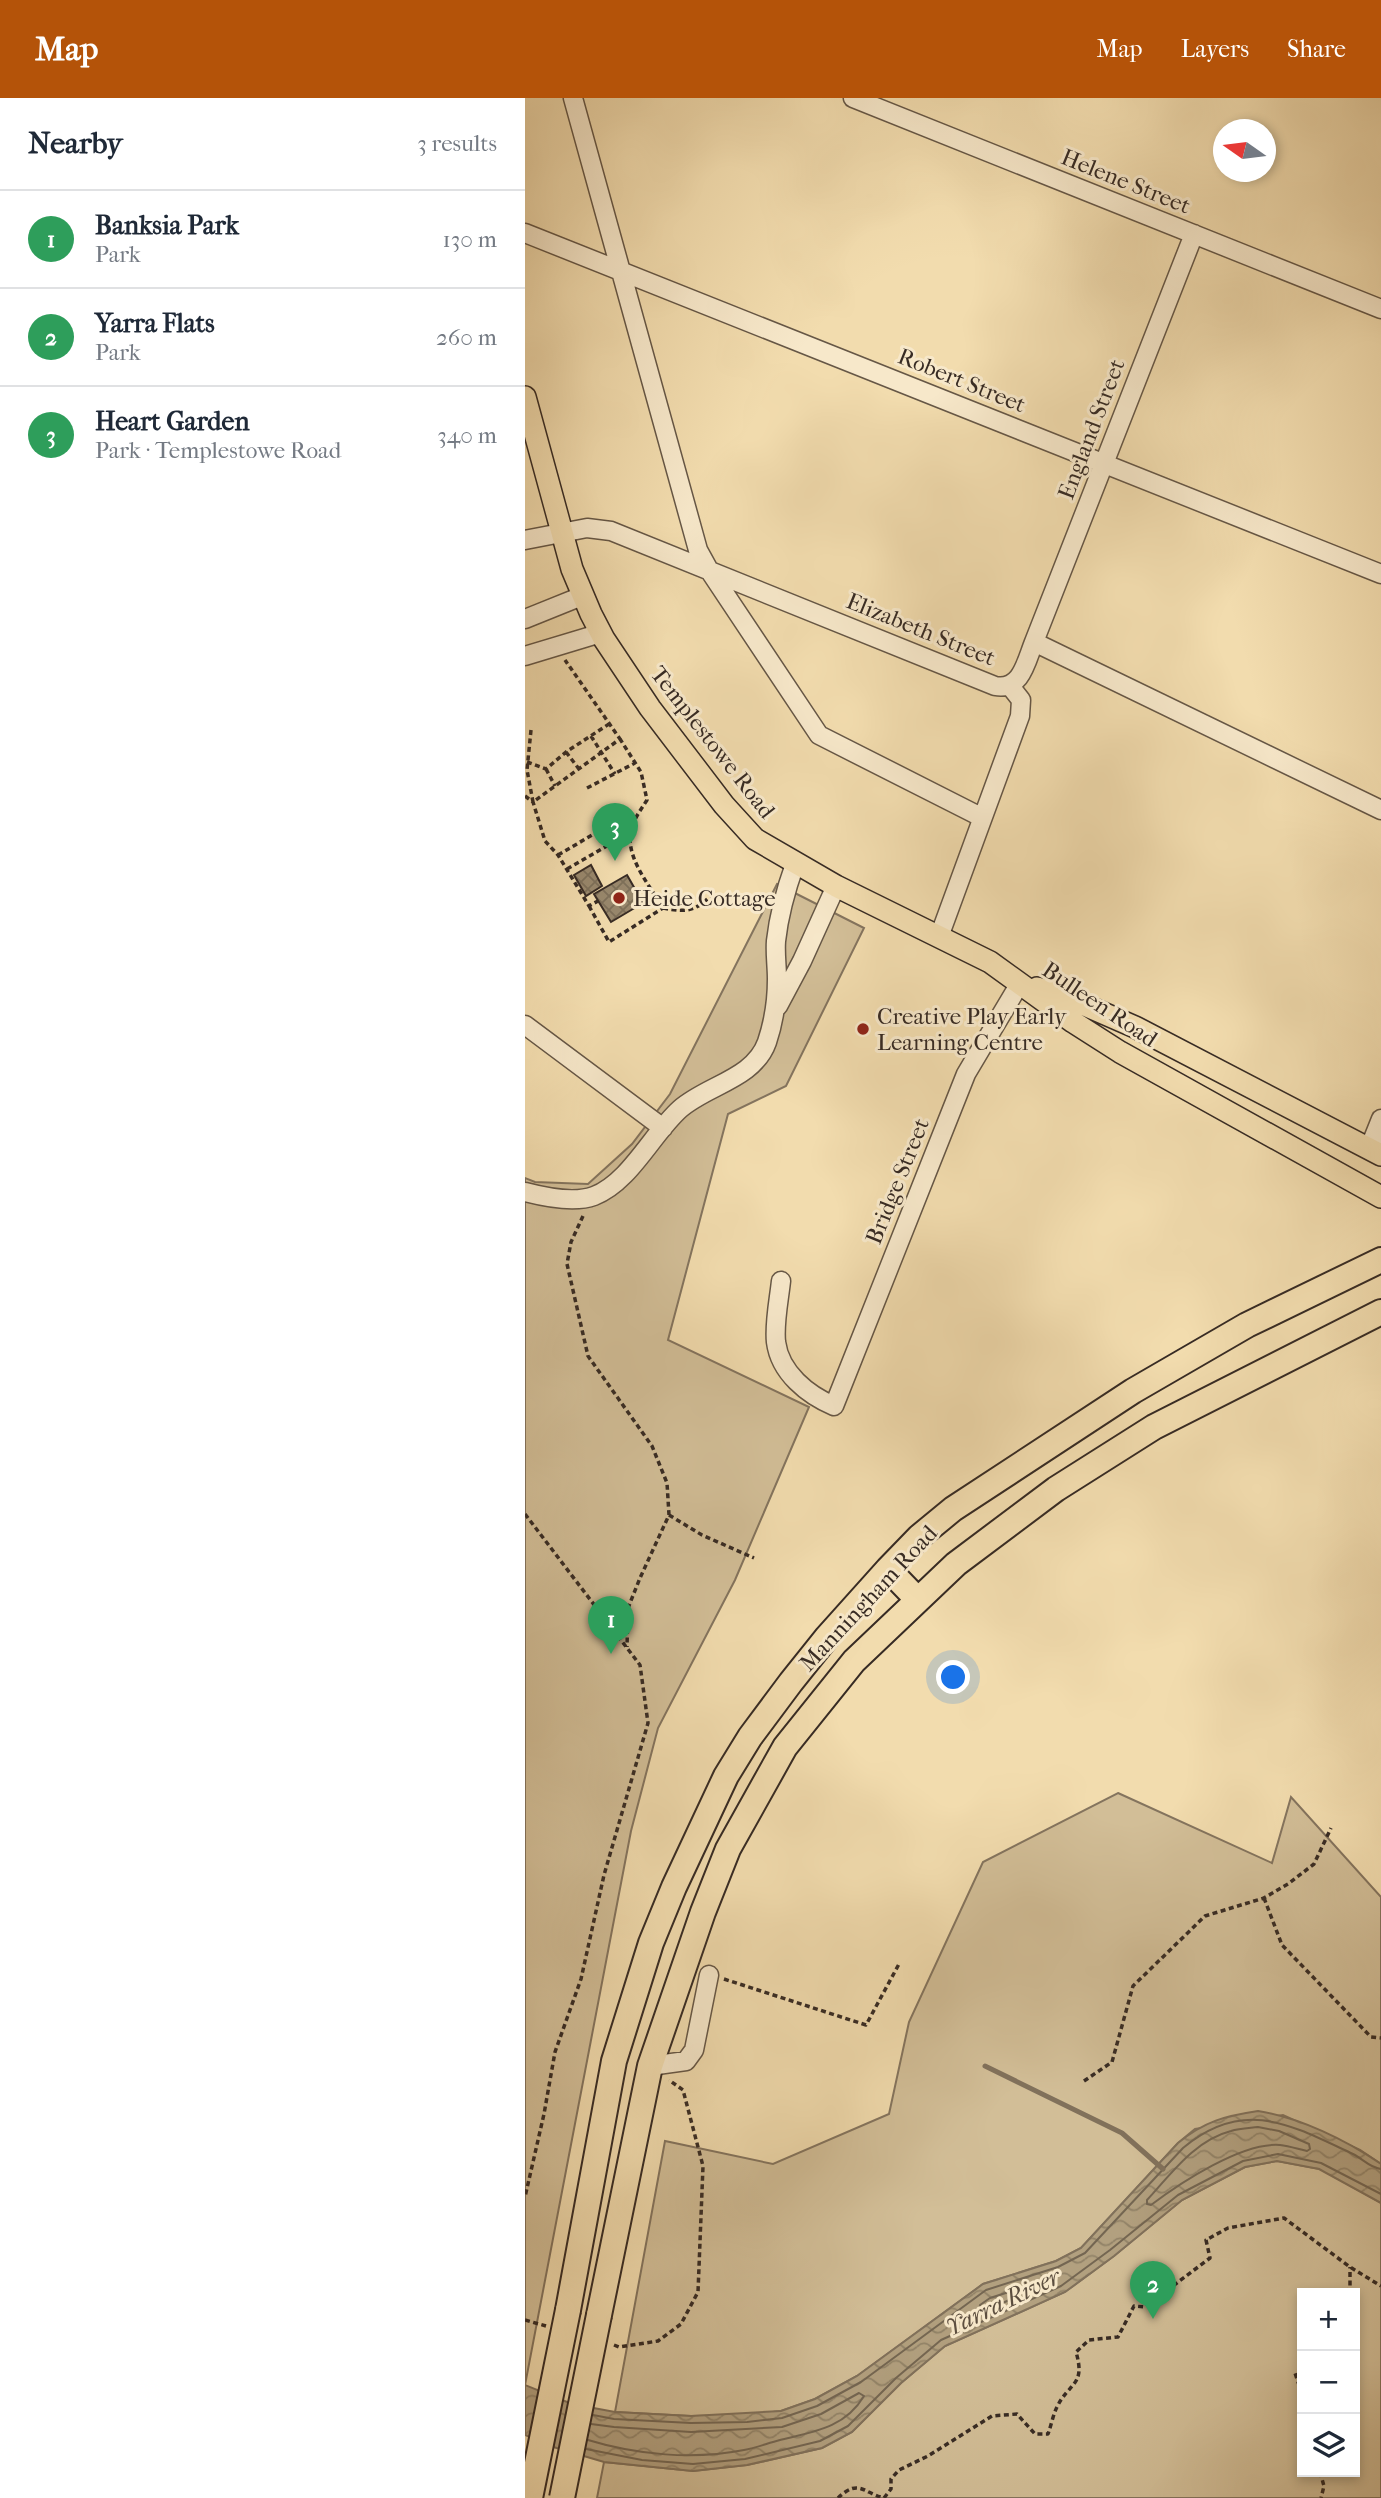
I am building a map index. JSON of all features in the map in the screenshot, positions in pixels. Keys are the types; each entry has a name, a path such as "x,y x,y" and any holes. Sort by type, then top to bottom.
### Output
{"highway":[{"name":"Manningham Road","path":"530,2498 560,2319 614,2060 651,1943 674,1887 726,1776 750,1737 790,1682 888,1569 919,1537 953,1509 1133,1391 1247,1325 1381,1261"},
{"name":"Manningham Road","path":"562,2498 650,2066 703,1912 728,1849 785,1747 854,1661 918,1600 981,1545 1056,1489 1143,1434 1381,1312"},
{"path":"888,1569 918,1600"}],"main road":[{"name":"Templestowe Road","path":"525,397 582,596 601,633 650,708 724,805 755,839 795,864 990,962 1020,983"},
{"name":"Bulleen Road","path":"1020,983 1071,999 1135,1027 1375,1152"},
{"name":"Bulleen Road","path":"1020,983 1120,1052 1381,1197"}],"street":[{"path":"573,98 698,550 709,570 819,735 981,817"},
{"name":"Helene Street","path":"853,98 1381,309"},
{"name":"Robert Street","path":"525,233 1381,575"},
{"name":"England Street","path":"1034,642 1194,234"},
{"name":"Elizabeth Street","path":"525,540 587,528 611,531 995,686 1010,686 1020,676 1034,642"},
{"path":"525,619 582,596"},
{"path":"525,656 601,633"},
{"path":"1034,642 1381,810"},
{"path":"939,937 1020,716 1021,700 1010,686"},
{"path":"775,1012 775,945 778,922 795,864"},
{"path":"525,1192 549,1198 592,1196 613,1184 677,1111 699,1094 751,1066 766,1044 775,1012 807,951 836,886"},
{"name":"Bridge Street","path":"781,1281 776,1342 782,1362 805,1390 834,1406 966,1074 1020,983"},
{"path":"525,1025 663,1128"},
{"path":"1375,1152 1381,1119"},
{"path":"650,2066 686,2061 694,2050 709,1975"}],"path":[{"path":"556,646 641,772 647,800 632,825 630,846 633,858 663,908"},
{"path":"545,769 610,724"},
{"path":"531,730 527,762 533,802 545,841 567,869 609,942 663,908 684,912 700,906 714,893"},
{"path":"591,736 615,774"},
{"path":"533,802 620,739"},
{"path":"566,752 579,769"},
{"path":"527,762 545,769 555,787"},
{"path":"587,788 635,763"},
{"path":"525,796 533,802"},
{"path":"558,855 611,824"},
{"path":"567,869 631,832"},
{"path":"589,906 598,901"},
{"path":"592,1196 571,1242 567,1264 588,1356 652,1446 667,1483 669,1515 628,1608 627,1649"},
{"path":"525,1514 640,1665 648,1723 604,1875 581,1979 555,2053 525,2197"},
{"path":"669,1515 702,1535 754,1558"},
{"path":"1084,2081 1112,2062 1133,1986 1205,1916 1264,1898 1314,1864 1331,1828"},
{"path":"1264,1898 1282,1945 1371,2037 1381,2038"},
{"path":"709,1975 866,2025 899,1964"},
{"path":"606,2343 619,2347 658,2341 681,2324 698,2292 703,2166 683,2090 650,2066"},
{"path":"838,2498 854,2487 864,2488 875,2496 884,2498 891,2489 891,2479 899,2470 928,2456 992,2416 1017,2414 1035,2434 1048,2434 1057,2406 1080,2375 1076,2352 1089,2340 1118,2337 1134,2306 1145,2307 1210,2258 1206,2240 1229,2228 1284,2218 1350,2267 1381,2286"},
{"path":"1349,2288 1350,2267"},
{"path":"525,2320 560,2319"},
{"path":"1321,2477 1324,2486 1321,2498"}],"shaded area":[{"path":"777,884 864,928 786,1086 728,1114 668,1340 809,1407 735,1580 658,1728 631,1831 525,2385 525,1178 535,1182 588,1184 632,1144 670,1094"},
{"path":"1118,1793 1272,1863 1291,1797 1381,1897 1381,2164 1360,2150 1283,2115 1195,2129 1178,2143 1081,2248 1056,2261 983,2284 857,2376 815,2399 781,2411 747,2415 691,2416 615,2412 665,2141 773,2164 889,2114 909,2022 983,1862"},
{"path":"1277,2161 1320,2169 1381,2203 1381,2498 597,2498 604,2462 693,2471 747,2465 822,2448 852,2432 901,2383 945,2346 1065,2292 1182,2200 1245,2167"}],"water":[{"name":"Yarra River","path":"1258,2111 1323,2131 1381,2164 1381,2203 1319,2169 1277,2161 1245,2167 1182,2200 1065,2292 945,2346 901,2383 852,2432 822,2448 747,2465 693,2471 604,2462 550,2446 525,2435 525,2385 572,2404 615,2412 691,2416 781,2411 815,2399 857,2376 983,2284 1056,2261 1081,2248 1178,2143 1197,2129 1216,2121"}],"building":[{"path":"591,865 602,886 586,896 574,875"},
{"name":"Heide Cottage","path":"627,875 643,903 611,922 594,894"}],"waterway":[{"path":"985,2066 1122,2133 1163,2169"}],"place":[{"name":"Heart Garden","path":"615,861"},
{"name":"Heide Cottage","path":"619,898"},
{"name":"Creative Play Early Learning Centre","path":"863,1029"},
{"name":"Banksia Park","path":"611,1654"},
{"name":"Yarra Flats","path":"1153,2319"}]}
